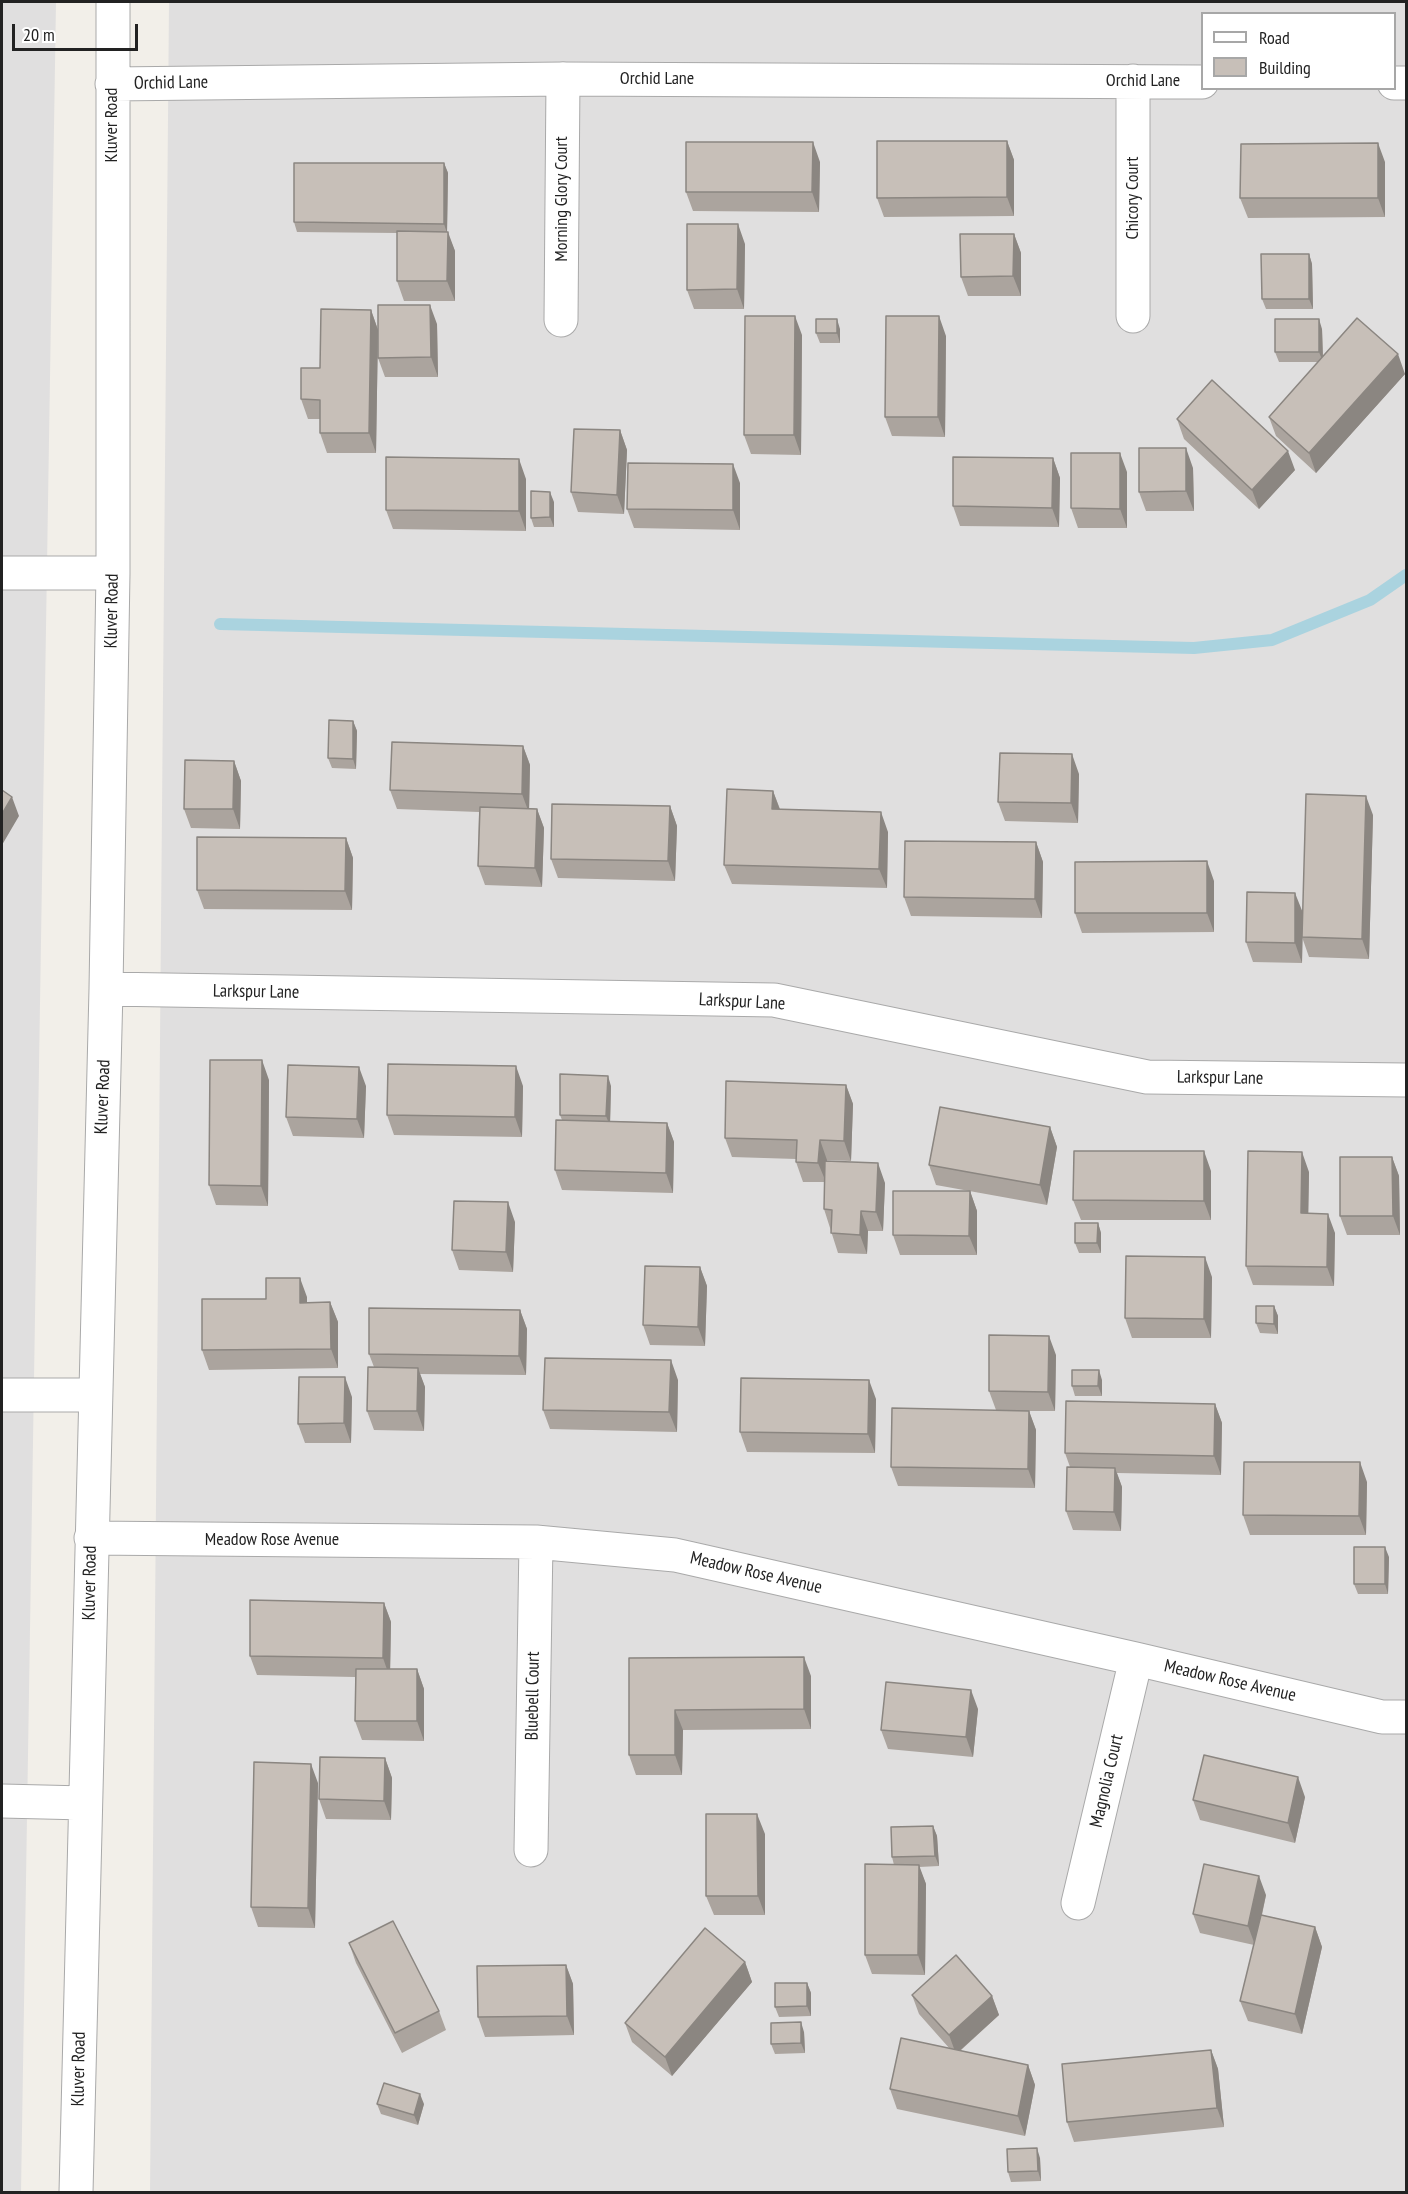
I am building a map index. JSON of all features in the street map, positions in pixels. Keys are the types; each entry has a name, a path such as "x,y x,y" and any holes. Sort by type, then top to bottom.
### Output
{"street":[{"name":"Kluver Road","path":"76,2193 94,1395 106,989 113,573 113,2"},
{"name":"Orchid Lane","path":"112,84 562,79 1201,82"},
{"name":"Morning Glory Court","path":"561,320 562,79"},
{"name":"Chicory Court","path":"1133,81 1133,316"},
{"path":"2,573 113,573"},
{"name":"Larkspur Lane","path":"106,989 774,1000 1147,1077 1407,1080"},
{"path":"2,1395 94,1395"},
{"name":"Meadow Rose Avenue","path":"91,1538 536,1542 675,1555 1382,1717 1407,1717"},
{"name":"Bluebell Court","path":"531,1850 536,1542"},
{"name":"Magnolia Court","path":"1078,1904 1136,1659"},
{"path":"2,1801 85,1803"}],"shaded area":[{"path":"2,2 56,2 21,2192 2,2192"},
{"path":"169,2 1406,2 1406,2192 150,2192"}],"building":[{"path":"877,141 1007,141 1007,197 877,198"},
{"path":"686,142 813,142 812,192 686,192"},
{"path":"1378,143 1378,198 1240,198 1241,144"},
{"path":"294,163 444,163 444,224 294,222"},
{"path":"687,224 738,224 737,289 687,290"},
{"path":"397,231 448,232 447,281 397,281"},
{"path":"960,234 1014,234 1013,276 961,277"},
{"path":"1261,254 1309,254 1309,299 1262,299"},
{"path":"378,305 430,305 431,357 378,358"},
{"path":"321,309 371,310 369,433 320,433 320,400 301,399 301,368 320,368"},
{"path":"745,316 795,316 794,435 744,435"},
{"path":"886,316 939,316 938,417 885,417"},
{"path":"1357,318 1398,354 1309,453 1269,417"},
{"path":"816,319 837,319 837,333 816,333"},
{"path":"1275,319 1319,319 1319,352 1275,352"},
{"path":"1212,380 1288,451 1252,490 1177,419"},
{"path":"574,429 620,430 617,495 571,492"},
{"path":"1139,448 1186,448 1186,491 1139,492"},
{"path":"1071,453 1120,453 1120,509 1071,508"},
{"path":"386,457 519,459 519,511 386,510"},
{"path":"953,457 1053,458 1052,508 953,506"},
{"path":"628,463 733,464 733,510 627,509"},
{"path":"531,491 550,492 550,517 531,518"},
{"path":"329,720 353,721 353,759 328,758"},
{"path":"392,742 523,746 522,794 390,790"},
{"path":"1000,753 1072,754 1071,803 998,802"},
{"path":"185,760 234,761 233,809 184,809"},
{"path":"727,789 773,791 772,809 881,812 879,869 724,865"},
{"path":"2,790 12,797 2,814"},
{"path":"1306,794 1366,796 1362,939 1302,937"},
{"path":"552,804 670,806 668,861 551,859"},
{"path":"480,807 537,809 535,868 478,866"},
{"path":"197,837 346,838 345,891 197,890"},
{"path":"905,841 1036,842 1035,899 904,897"},
{"path":"1207,861 1207,913 1075,913 1075,862"},
{"path":"1247,892 1295,893 1295,943 1246,942"},
{"path":"210,1060 262,1060 261,1186 209,1185"},
{"path":"388,1064 516,1066 515,1117 387,1115"},
{"path":"288,1065 359,1067 357,1119 286,1117"},
{"path":"560,1074 608,1076 606,1116 560,1115"},
{"path":"726,1081 846,1085 844,1141 820,1140 818,1163 796,1162 797,1140 725,1138"},
{"path":"940,1107 1050,1127 1040,1185 929,1165"},
{"path":"556,1120 667,1123 666,1173 555,1170"},
{"path":"1074,1151 1204,1151 1204,1201 1073,1200"},
{"path":"1248,1151 1302,1152 1301,1213 1328,1214 1327,1267 1246,1266"},
{"path":"1340,1157 1392,1157 1393,1216 1340,1216"},
{"path":"825,1161 878,1163 876,1212 861,1211 860,1235 831,1233 832,1210 824,1209"},
{"path":"893,1191 970,1191 969,1236 893,1235"},
{"path":"454,1201 508,1202 506,1252 452,1250"},
{"path":"1075,1223 1098,1223 1097,1243 1075,1243"},
{"path":"1126,1256 1205,1257 1204,1319 1125,1318"},
{"path":"645,1266 700,1267 698,1327 643,1325"},
{"path":"266,1278 300,1278 300,1303 330,1302 331,1349 202,1350 202,1299 266,1299"},
{"path":"1256,1306 1274,1306 1274,1324 1256,1323"},
{"path":"369,1308 520,1310 519,1356 369,1354"},
{"path":"989,1335 1049,1336 1048,1392 989,1391"},
{"path":"545,1358 671,1360 669,1412 543,1410"},
{"path":"368,1367 418,1368 417,1411 367,1411"},
{"path":"1072,1370 1099,1370 1098,1386 1072,1386"},
{"path":"299,1377 345,1377 344,1423 298,1424"},
{"path":"741,1378 869,1380 868,1434 740,1432"},
{"path":"1066,1401 1215,1404 1214,1456 1065,1453"},
{"path":"892,1408 1029,1411 1028,1469 891,1467"},
{"path":"1244,1462 1360,1462 1359,1516 1243,1515"},
{"path":"1067,1467 1115,1468 1114,1512 1066,1511"},
{"path":"1354,1547 1385,1547 1385,1584 1354,1584"},
{"path":"250,1600 384,1603 383,1658 250,1656"},
{"path":"804,1657 804,1709 675,1710 675,1755 629,1755 629,1658"},
{"path":"356,1669 417,1669 417,1721 355,1721"},
{"path":"886,1682 971,1690 966,1737 881,1730"},
{"path":"1204,1755 1298,1777 1288,1823 1193,1800"},
{"path":"320,1757 385,1758 384,1801 319,1799"},
{"path":"254,1762 311,1764 308,1908 251,1907"},
{"path":"706,1814 757,1814 758,1896 706,1896"},
{"path":"933,1826 935,1856 892,1857 891,1827"},
{"path":"865,1864 919,1865 918,1955 865,1955"},
{"path":"1204,1864 1259,1876 1248,1926 1193,1914"},
{"path":"1261,1915 1315,1927 1295,2014 1240,2001"},
{"path":"393,1921 439,2011 395,2033 349,1943"},
{"path":"705,1928 745,1962 665,2057 625,2023"},
{"path":"956,1955 992,1996 949,2035 912,1995"},
{"path":"566,1965 567,2016 478,2017 477,1966"},
{"path":"775,1983 807,1983 807,2006 775,2007"},
{"path":"801,2022 801,2043 771,2044 771,2023"},
{"path":"901,2038 1028,2065 1018,2116 890,2089"},
{"path":"1211,2050 1217,2108 1067,2122 1062,2064"},
{"path":"384,2083 420,2094 414,2115 377,2104"},
{"path":"1037,2148 1038,2171 1008,2172 1007,2149"}],"waterway":[{"path":"220,624 1194,648 1272,640 1370,600 1406,575"}]}
